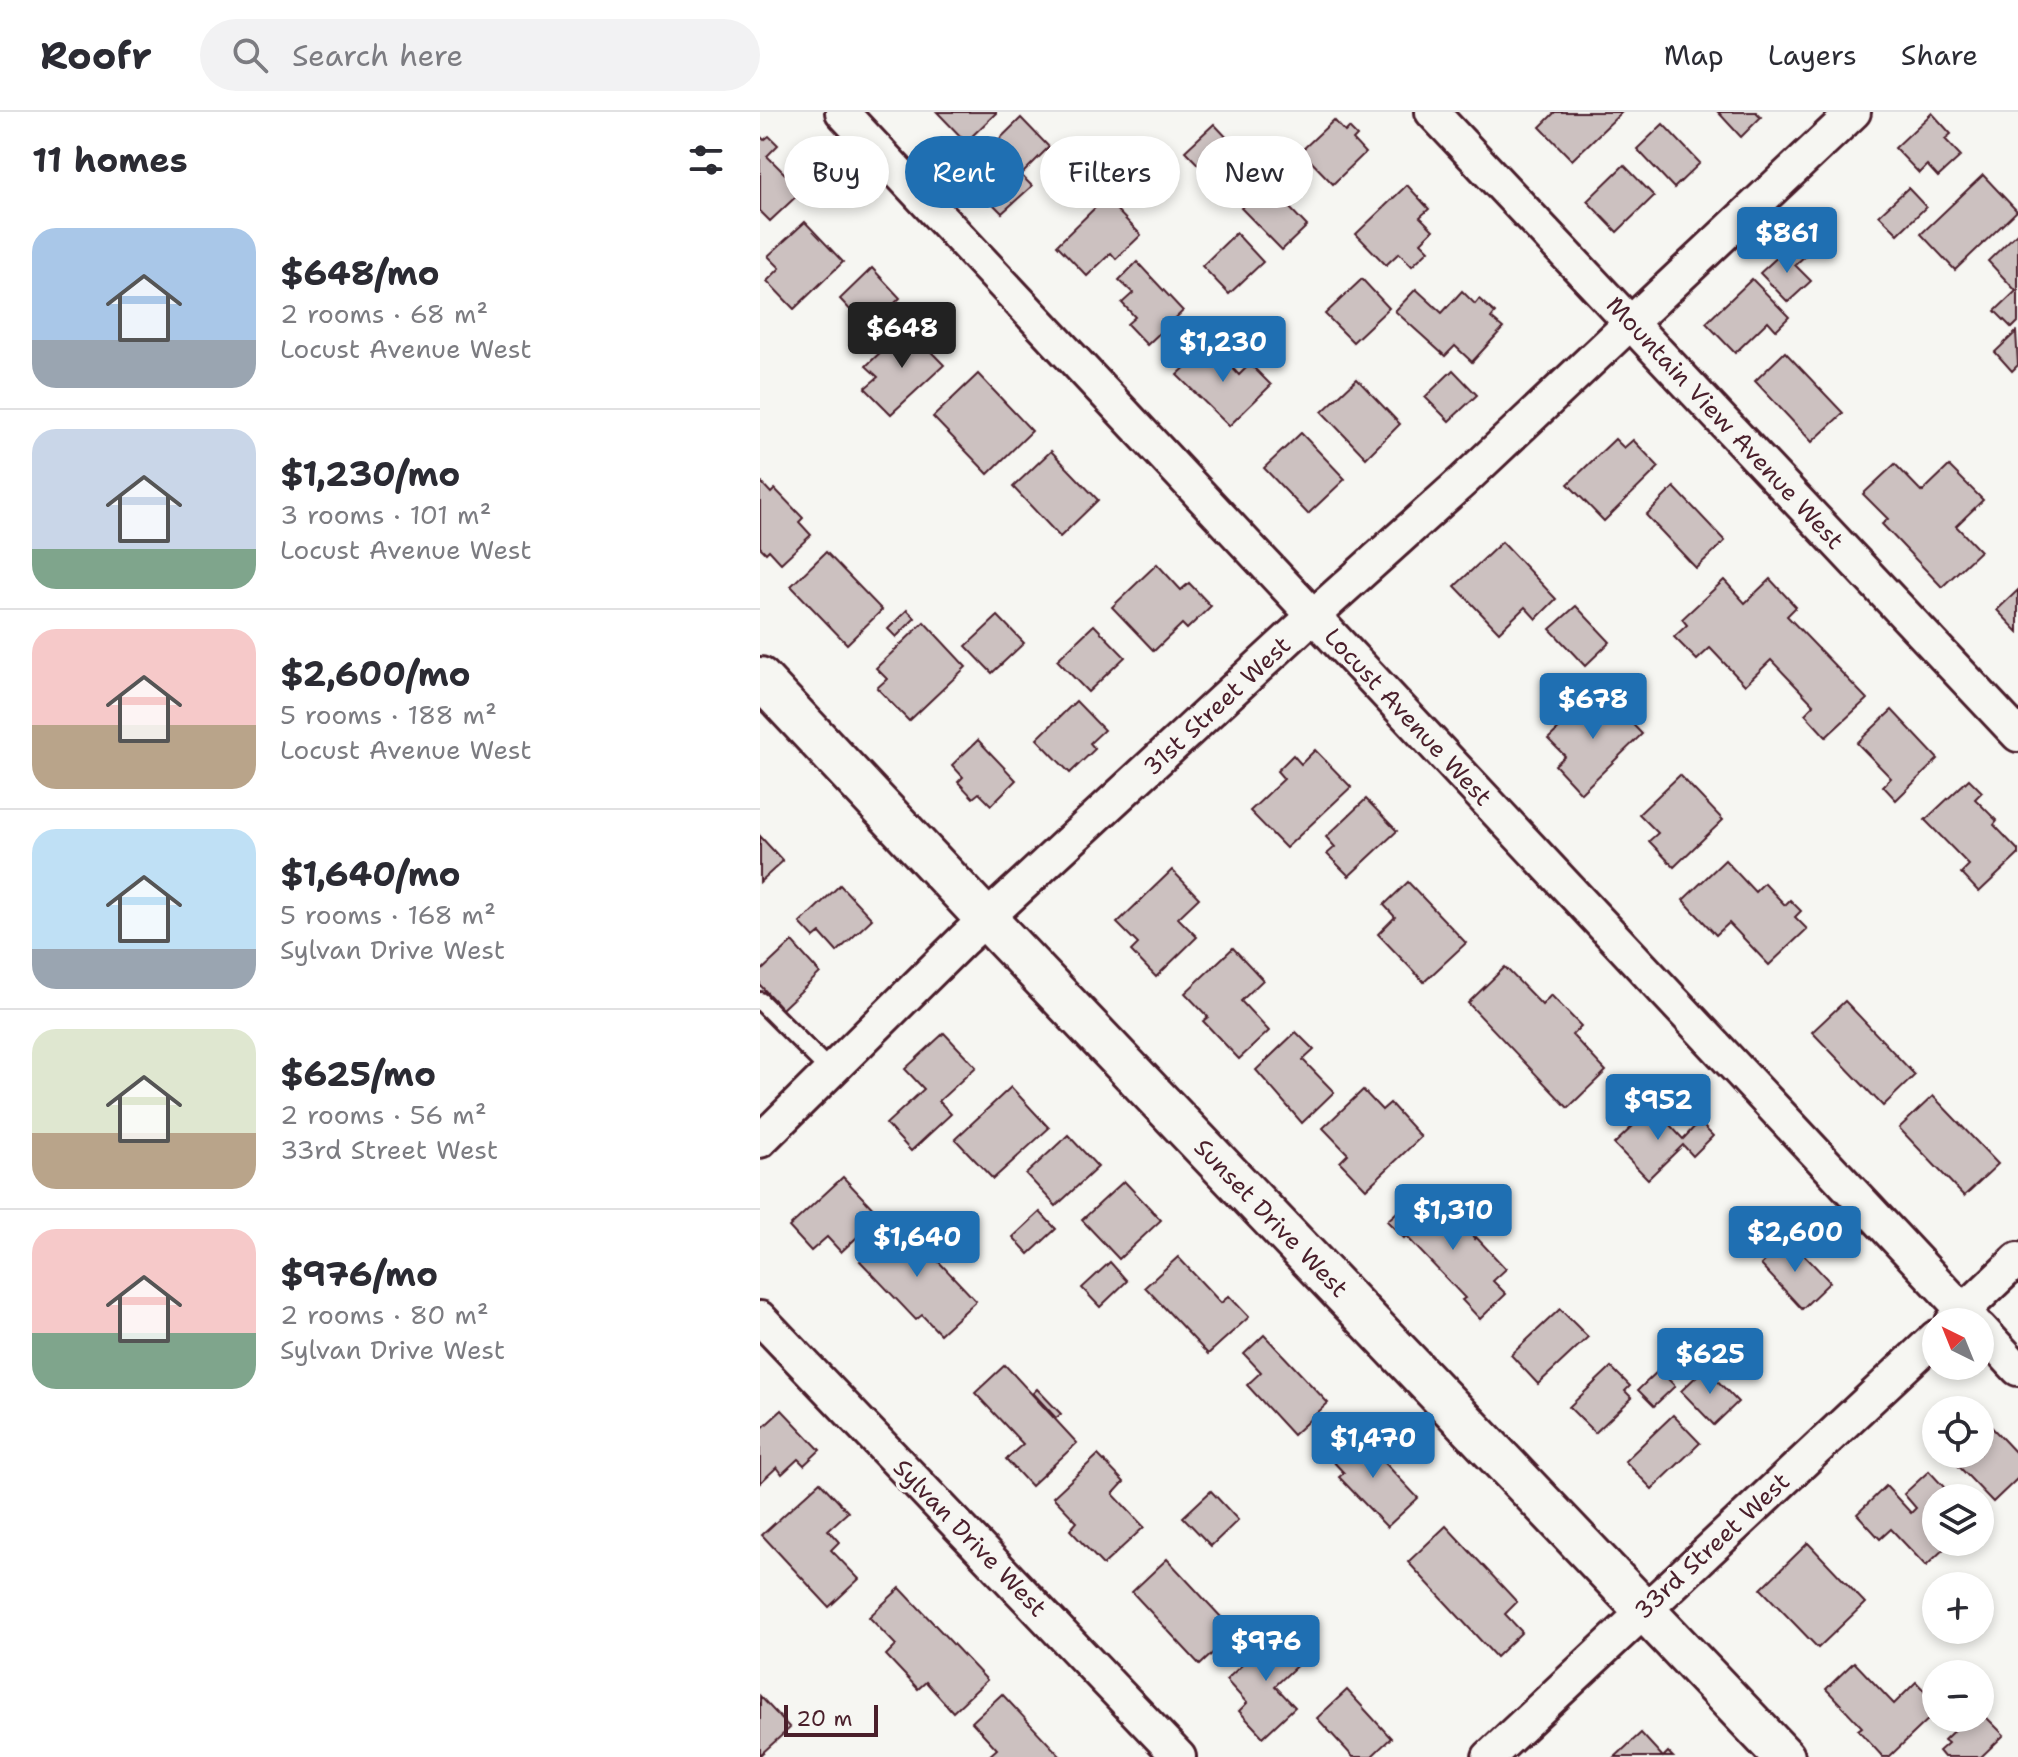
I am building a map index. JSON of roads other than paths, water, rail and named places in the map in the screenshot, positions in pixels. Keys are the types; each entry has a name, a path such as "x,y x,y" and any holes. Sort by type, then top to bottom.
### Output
{"street":[{"name":"Locust Avenue West","path":"842,112 1956,1308"},
{"name":"Mountain View Avenue West","path":"1432,112 2018,735"},
{"name":"31st Street West","path":"760,1141 963,940 1464,480 1854,112"},
{"name":"Sunset Drive West","path":"760,678 1784,1757"},
{"path":"1978,1308 2018,1259"},
{"name":"Sylvan Drive West","path":"760,1318 1179,1757"},
{"name":"Locust Avenue West","path":"1994,1346 2018,1369"},
{"name":"33rd Street West","path":"1489,1757 1922,1350"}],"lane":[{"path":"760,1001 831,1072"}]}
